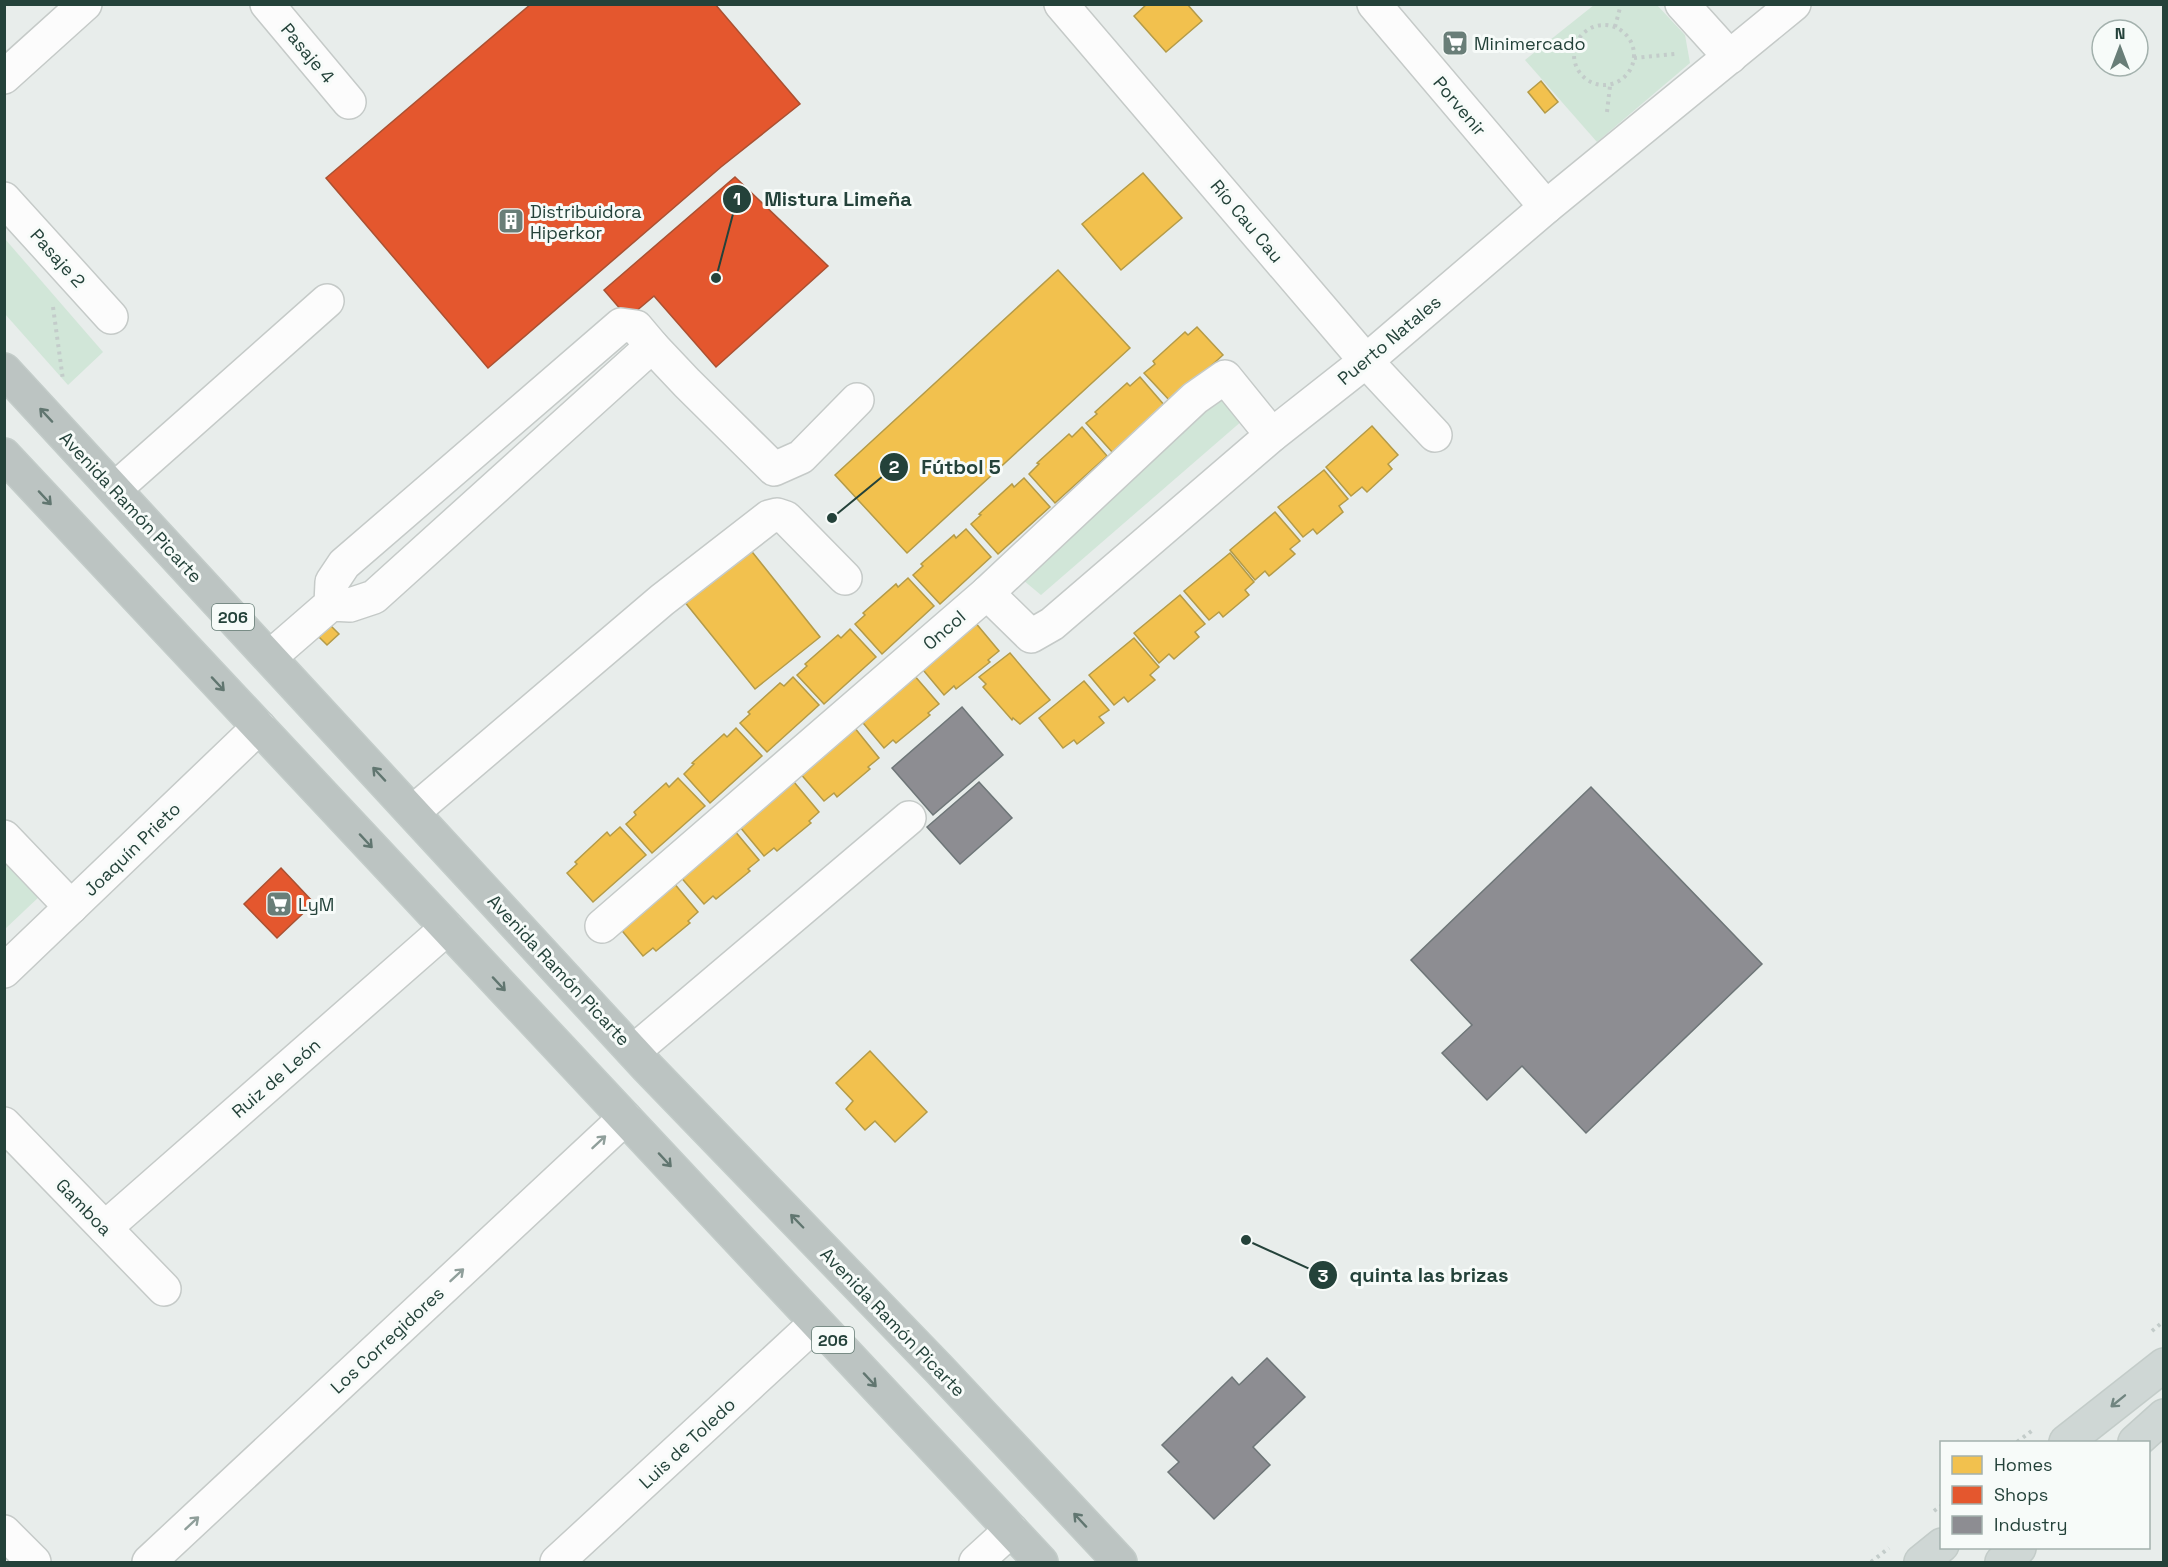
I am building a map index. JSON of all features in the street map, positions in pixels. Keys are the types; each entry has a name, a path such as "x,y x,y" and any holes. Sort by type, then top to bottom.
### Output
{"highway":[{"name":"Avenida Ramón Picarte","path":"4,370 641,1059 939,1369 1120,1563"},
{"name":"206","path":"4,455 1041,1563"},
{"path":"625,1118 644,1094 641,1059"}],"main road":[{"path":"2069,1441 2163,1365"},
{"path":"2137,1441 2163,1416"},
{"path":"1921,1563 1940,1546"},
{"path":"2002,1563 2018,1549"}],"street":[{"path":"4,77 85,4"},
{"name":"Pasaje 4","path":"267,4 350,102"},
{"name":"Porvenir","path":"1374,4 1546,207"},
{"path":"1682,4 1730,57"},
{"name":"Puerto Natales","path":"987,593 1031,636 1052,624 1272,435 1366,361 1546,207 1794,4"},
{"name":"Río Cau Cau","path":"1072,8 1366,361 1435,435"},
{"name":"Pasaje 2","path":"4,199 111,317"},
{"path":"115,489 327,301"},
{"path":"331,604 332,582 344,564 621,325 636,327 687,383 774,469 801,457 857,400"},
{"path":"270,657 331,604 350,605 374,597 652,346"},
{"name":"Oncol","path":"602,926 987,593 1195,398 1225,376 1272,435"},
{"path":"413,812 663,600 769,517 777,515 786,518 845,578"},
{"name":"Joaquín Prieto","path":"4,971 259,728"},
{"path":"641,1059 909,818"},
{"path":"4,837 71,907"},
{"name":"Ruiz de León","path":"105,1228 447,928"},
{"name":"Los Corregidores","path":"149,1563 625,1118"},
{"name":"Gamboa","path":"4,1124 164,1289"},
{"name":"Luis de Toledo","path":"557,1563 816,1323"},
{"path":"976,1563 1011,1530"},
{"path":"4,1532 34,1563"}],"path":[{"path":"1615,27 1620,4"},
{"path":"1605,25 1615,27 1630,39 1634,49 1632,68 1626,76 1610,86 1600,86 1582,76 1576,67 1575,47 1579,38 1586,31 1605,25"},
{"path":"1634,58 1685,53"},
{"path":"1606,117 1610,86"},
{"path":"63,386 51,298 75,278"}],"green space":[{"path":"1656,4 1685,35 1690,63 1597,142 1525,60 1594,5"},
{"path":"5,239 103,352 68,385 5,314"},
{"path":"1218,396 1243,420 1041,595 1017,575"},
{"path":"5,852 42,894 5,929"}],"building: Homes":[{"path":"1147,4 1187,4 1202,21 1166,52 1134,16"},
{"path":"1541,81 1558,102 1545,113 1528,92"},
{"path":"1143,173 1182,218 1121,270 1082,224"},
{"path":"1058,270 1130,348 907,553 835,475"},
{"path":"1197,327 1223,355 1171,402 1144,373 1155,364 1153,361 1185,332 1188,335"},
{"path":"1140,377 1165,406 1113,453 1086,423 1127,383 1130,386"},
{"path":"1372,426 1398,455 1388,464 1392,469 1367,492 1362,487 1351,496 1326,467"},
{"path":"1082,427 1107,456 1055,503 1029,474 1039,464 1037,463 1069,434 1072,437"},
{"path":"1324,470 1348,499 1339,506 1343,512 1317,534 1313,529 1303,537 1278,507"},
{"path":"1024,478 1050,507 998,554 971,524 1012,484 1014,487"},
{"path":"1275,512 1300,541 1290,549 1295,554 1269,576 1265,571 1255,580 1230,550"},
{"path":"966,529 991,557 940,604 913,575 923,566 921,564 954,535 956,538"},
{"path":"749,548 820,637 755,689 684,601"},
{"path":"1230,553 1254,582 1245,590 1249,595 1223,617 1219,612 1209,620 1184,591"},
{"path":"908,578 934,606 882,654 855,624 865,615 863,613 896,584 898,587"},
{"path":"1180,595 1205,624 1195,632 1199,637 1174,659 1169,654 1159,663 1134,633"},
{"path":"312,607 339,634 327,645 300,618"},
{"path":"974,621 999,651 988,660 990,662 956,689 954,686 944,695 919,665"},
{"path":"850,629 876,657 824,704 797,675 807,666 805,664 838,635 841,638"},
{"path":"1134,638 1159,667 1150,675 1155,680 1128,702 1124,697 1114,705 1089,675"},
{"path":"1010,653 1050,700 1020,724 1013,718 1012,720 983,687 986,684 979,677"},
{"path":"913,674 939,704 928,713 930,715 896,743 893,740 884,748 859,718"},
{"path":"793,677 819,705 767,752 740,723 750,714 748,712 780,683 784,686"},
{"path":"1084,681 1109,710 1099,717 1104,723 1077,744 1074,740 1063,748 1039,718"},
{"path":"854,727 879,758 868,767 870,769 837,797 834,793 824,801 799,772"},
{"path":"736,728 762,756 710,803 684,774 694,764 692,763 724,734 727,737"},
{"path":"678,778 705,806 652,853 626,824 636,815 634,812 666,783 669,787"},
{"path":"794,782 819,812 809,821 811,823 777,851 774,848 764,856 740,827"},
{"path":"620,827 646,855 593,902 567,873 577,864 575,862 607,832 610,836"},
{"path":"734,830 759,860 748,869 750,871 716,899 713,896 704,904 679,875"},
{"path":"673,882 698,912 688,921 690,923 656,951 653,948 643,956 619,927"},
{"path":"870,1051 927,1112 895,1142 875,1121 865,1130 846,1109 853,1101 836,1083"}],"building: Shops":[{"name":"Distribuidora Hiperkor","path":"531,4 715,4 800,104 721,167 488,368 326,178"},
{"path":"735,177 828,266 716,367 654,296 628,318 604,290"},
{"name":"LyM","path":"281,868 314,903 277,938 244,904"}],"building: Industry":[{"path":"962,707 1003,755 933,815 892,768"},
{"path":"979,782 1012,818 960,864 927,827"},
{"path":"1591,787 1762,964 1586,1133 1522,1066 1487,1100 1442,1053 1472,1025 1411,960"},
{"path":"1267,1358 1305,1397 1253,1447 1270,1465 1214,1519 1168,1472 1179,1462 1162,1445 1232,1377 1239,1385"}],"place":[{"name":"Minimercado","path":"1455,43"},
{"name":"Distribuidora Hiperkor","path":"511,221"},
{"name":"Mistura Limeña","path":"716,278"},
{"name":"Fútbol 5","path":"832,518"},
{"name":"LyM","path":"279,904"},
{"name":"quinta las brizas","path":"1246,1240"}]}
